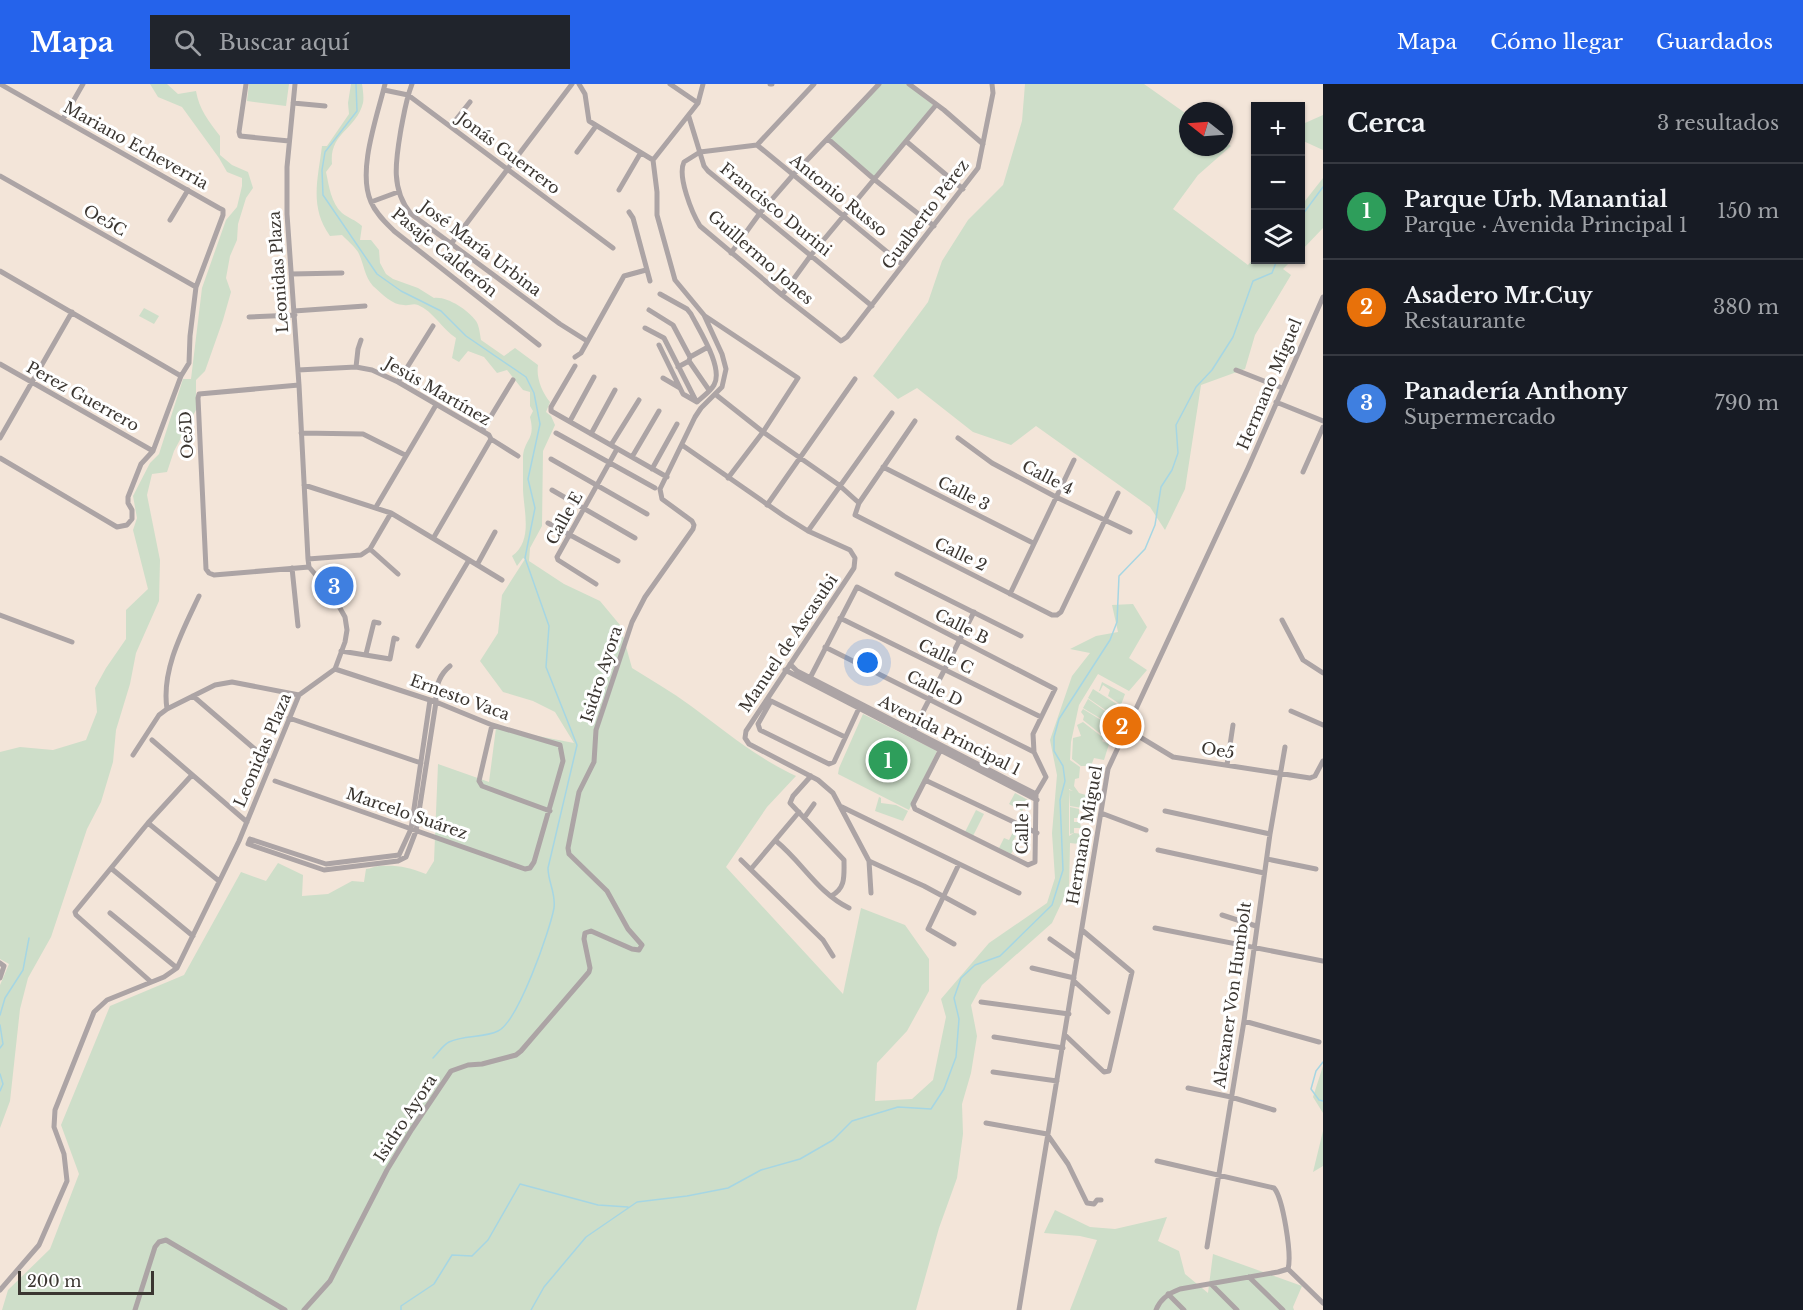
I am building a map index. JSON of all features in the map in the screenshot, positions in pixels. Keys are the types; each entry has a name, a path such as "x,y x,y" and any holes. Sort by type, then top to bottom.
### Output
{"street":[{"name":"Mariano Echeverria","path":"0,84 223,210 196,287"},
{"path":"63,119 83,84"},
{"path":"246,84 240,136 289,141"},
{"name":"Leonidas Plaza","path":"295,84 286,197 309,567"},
{"path":"371,201 398,192 396,159 412,84"},
{"path":"451,244 572,84"},
{"path":"579,84 585,94 587,119 653,160 689,117 698,103 703,84"},
{"path":"670,84 698,103"},
{"path":"700,152 757,145 814,84"},
{"path":"731,253 760,213 793,175 879,84"},
{"path":"909,84 983,144"},
{"name":"Gualberto Pérez","path":"838,340 847,337 978,168 993,93 992,84"},
{"name":"Jonás Guerrero","path":"385,87 408,95 613,248"},
{"name":"Pasaje Calderón","path":"385,87 366,163 367,186 375,209 394,231 539,345"},
{"path":"451,126 470,102"},
{"path":"293,103 325,106"},
{"path":"782,295 811,255 936,105"},
{"name":"Francisco Durini","path":"689,117 708,171 872,306"},
{"path":"576,152 596,126"},
{"path":"828,140 875,180 934,225"},
{"path":"907,142 963,189"},
{"name":"Antonio Russo","path":"757,145 903,265"},
{"name":"Guillermo Jones","path":"700,152 684,162 681,168 693,212 700,226 838,340"},
{"path":"619,190 640,154"},
{"name":"Isidro Ayora","path":"304,1310 330,1281 387,1170 417,1121 452,1071 468,1065 482,1064 516,1055 525,1046 589,972 585,933 591,931 632,949 639,950 642,945 628,929 607,891 569,854 567,848 579,792 594,762 596,730 632,622 645,597 693,529 692,521 662,499 660,489 701,408 712,392 722,387 726,369 722,354 704,315 675,280 657,215 653,160"},
{"name":"Oe5C","path":"0,176 196,287"},
{"path":"170,220 188,190"},
{"name":"José María Urbina","path":"398,192 411,214 560,324 587,341"},
{"path":"629,212 633,218 650,281"},
{"path":"575,357 587,341 624,276 646,270"},
{"path":"0,271 181,376"},
{"path":"291,274 342,273"},
{"path":"0,458 120,528 127,525 132,519 128,497 141,464 153,451 181,376 189,363 196,287"},
{"path":"660,294 689,311 708,347 717,374 712,392 696,402"},
{"name":"Hermano Miguel","path":"1019,1310 1108,769 1125,728 1230,508 1323,297"},
{"path":"249,317 365,306"},
{"path":"649,310 673,325 690,359 712,392 839,485 859,503 915,421"},
{"path":"0,438 72,312"},
{"path":"704,315 798,378 764,432 728,478"},
{"path":"398,382 433,326"},
{"path":"645,328 664,338 701,408"},
{"path":"356,367 361,340"},
{"path":"659,345 684,395 696,402"},
{"path":"678,367 708,347"},
{"name":"Perez Guerrero","path":"0,364 153,451"},
{"path":"575,366 551,407 554,413 667,477"},
{"name":"Jesús Martínez","path":"298,370 356,367 372,370 398,382 482,431 518,456"},
{"path":"1236,370 1282,388"},
{"path":"570,421 594,377"},
{"path":"663,378 680,388"},
{"path":"482,431 513,380"},
{"path":"767,505 855,380"},
{"name":"Oe5D","path":"292,568 214,575 209,573 206,562 198,398 204,392 299,385"},
{"path":"591,434 615,390"},
{"path":"611,445 639,400"},
{"path":"1276,402 1323,421"},
{"path":"375,507 436,405"},
{"path":"632,457 659,411"},
{"path":"808,531 892,413"},
{"path":"652,468 677,424"},
{"path":"1303,472 1323,427"},
{"path":"301,433 363,434 405,455"},
{"path":"556,433 655,488"},
{"name":"Calle 4","path":"958,438 992,463 1130,532"},
{"path":"434,537 491,439"},
{"name":"Manuel de Ascasubi","path":"682,446 808,531 850,550 855,558 854,568 785,670 746,731 745,738 749,744 811,776 827,787 840,806 869,861 871,893"},
{"name":"Calle E","path":"596,584 558,560 617,449"},
{"path":"551,459 647,514"},
{"path":"1010,594 1074,460"},
{"name":"Calle 3","path":"883,467 1033,543"},
{"path":"304,485 391,513 434,537 467,562 477,565 502,580"},
{"path":"552,490 635,538"},
{"path":"1106,519 1118,493"},
{"name":"Calle 2","path":"859,503 855,515 1052,615 1061,612 1106,519"},
{"path":"308,559 362,555 370,549 391,513"},
{"path":"548,523 618,561"},
{"path":"477,565 495,532"},
{"path":"370,549 398,574"},
{"path":"418,646 467,562"},
{"path":"298,626 292,568 309,567 332,594 345,617 347,630 335,669"},
{"path":"897,574 1021,636"},
{"name":"Calle B","path":"840,618 856,587 1055,689 1041,717"},
{"path":"167,709 166,699 171,662 200,596"},
{"path":"974,612 912,734 940,751 1036,797"},
{"path":"0,615 72,642"},
{"path":"810,678 840,618"},
{"name":"Calle C","path":"840,618 1041,717"},
{"path":"1282,620 1303,660 1323,673"},
{"path":"366,654 374,622 379,623"},
{"path":"341,651 390,659 394,638 397,639"},
{"name":"Calle D","path":"825,647 1034,752"},
{"name":"Avenida Principal 1","path":"790,664 797,671 859,707 1036,797"},
{"path":"404,855 326,864 250,839 248,843 324,870 398,861 404,855 414,830 433,701 439,680 450,666"},
{"name":"Leonidas Plaza","path":"177,968 247,822 299,695 335,669"},
{"name":"Ernesto Vaca","path":"335,669 433,701 492,724 560,745 563,761 550,811"},
{"path":"785,670 859,707 846,737 834,762 829,764 758,727 771,701 846,737"},
{"path":"133,755 159,715 215,685 232,682 299,695"},
{"path":"193,696 271,764"},
{"path":"1291,711 1323,725"},
{"path":"1034,752 1033,734 1041,717"},
{"path":"290,718 423,764"},
{"path":"492,724 479,781 482,786 550,811"},
{"path":"1227,765 1233,725"},
{"name":"Oe5","path":"1125,728 1173,757 1313,777 1323,760"},
{"path":"152,740 247,822"},
{"name":"Alexaner Von Humbolt","path":"1207,1247 1285,747"},
{"path":"940,751 925,780 1037,833"},
{"name":"Calle 1","path":"925,780 913,804 915,809 1028,865 1035,862 1036,797 1046,777 1034,752"},
{"path":"150,981 75,913 148,823 192,775"},
{"path":"811,776 791,799 792,806 844,860 844,881 839,892 831,896"},
{"name":"Marcelo Suárez","path":"275,781 525,869 530,868 534,862 550,811"},
{"path":"804,818 814,804"},
{"path":"840,806 1019,893"},
{"path":"1166,811 1270,834"},
{"path":"751,869 799,812"},
{"path":"1101,813 1146,830"},
{"path":"148,823 219,881"},
{"path":"776,841 816,883 849,908"},
{"path":"1158,850 1264,873"},
{"path":"1266,859 1316,869"},
{"path":"741,860 822,940 833,956"},
{"path":"869,861 906,877 974,913"},
{"path":"954,944 928,929 959,864"},
{"path":"112,869 193,936"},
{"path":"0,1290 2,1283 39,1245 67,1181 64,1154 54,1127 55,1110 94,1012 106,1000 164,977 177,968 110,914"},
{"path":"1222,915 1256,926"},
{"path":"1155,928 1323,961"},
{"path":"1065,1035 1104,1072 1109,1071 1132,972 1082,930"},
{"path":"1050,939 1077,958"},
{"path":"0,963 4,966 0,978"},
{"path":"1032,968 1074,980 1108,1012"},
{"path":"981,1002 1069,1014"},
{"path":"1244,1021 1319,1042"},
{"path":"994,1037 1063,1048"},
{"path":"993,1072 1057,1081"},
{"path":"1188,1088 1231,1096 1274,1110"},
{"path":"986,1123 1047,1134 1068,1164 1087,1203 1094,1204 1097,1200 1101,1200"},
{"path":"1157,1161 1274,1188 1281,1209 1288,1248 1288,1269 1323,1303"},
{"path":"135,1310 155,1247 159,1242 166,1240 285,1310"},
{"path":"1156,1310 1158,1304 1168,1294 1180,1289 1288,1269"},
{"path":"1249,1277 1283,1310"},
{"path":"1211,1284 1237,1310"},
{"path":"1168,1294 1185,1310"}],"green space":[{"path":"150,84 167,84 178,94 196,91 202,109 220,136 220,155 232,165 248,172 253,188 246,198 238,224 237,240 230,256 226,278 231,292 223,320 205,371 196,380 196,410 174,451 167,472 152,474 147,495 160,560 159,601 136,653 130,684 116,730 113,762 101,802 87,829 51,937 28,978 20,1009 10,1101 0,1128 0,985 9,964 0,959 0,752 20,747 53,750 86,740 97,712 95,688 126,639 126,610 148,589 133,530 137,518 133,496 150,463 159,454 183,379 191,379 202,288 226,220 237,207 242,186 242,178 227,172 182,107 158,97"},
{"path":"249,84 289,84 286,106 247,101"},
{"path":"351,84 362,84 363,103 355,120 335,145 332,164 326,172 331,194 338,209 362,226 360,240 371,240 379,250 380,263 386,274 434,298 445,299 457,305 476,321 481,340 504,356 515,348 538,365 540,385 550,402 546,412 551,416 555,425 543,451 542,526 530,548 529,561 564,584 600,601 620,625 632,668 684,701 755,753 796,776 767,807 726,867 843,994 861,908 905,925 929,959 929,991 907,1031 877,1063 875,1101 912,1099 933,1080 946,1017 941,999 989,943 1047,903 1055,878 1052,833 1057,775 1050,740 1072,676 1090,653 1070,649 1096,636 1118,632 1112,605 1133,604 1147,627 1129,658 1147,670 1129,691 1098,674 1079,705 1071,742 1070,760 1080,767 1079,778 1075,779 1074,786 1079,793 1093,797 1089,809 1070,806 1069,790 1069,836 1074,833 1082,834 1079,844 1070,843 1069,887 1052,923 982,985 971,1005 977,1036 971,1073 962,1104 963,1134 957,1178 939,1228 916,1310 2,1310 8,1290 50,1249 79,1174 61,1125 110,1006 184,975 241,872 266,881 278,863 303,875 302,896 328,894 352,881 364,882 366,869 377,866 403,867 426,874 434,861 438,764 489,782 496,728 574,743 555,712 533,701 503,692 480,661 498,633 502,595 525,559 523,558 517,566 512,556 523,542 526,526 523,457 532,430 530,417 533,411 530,406 530,392 523,390 507,370 497,373 484,357 468,351 459,362 452,358 456,338 424,308 416,304 395,303 373,286 356,250 342,235 330,236 319,214 317,181 322,146 327,146 349,114"},
{"path":"879,84 908,84 933,105 875,180 828,139"},
{"path":"1025,84 1144,84 1179,109 1179,156 1220,156 1198,175 1173,209 1248,265 1251,262 1251,264 1288,264 1283,269 1291,275 1255,335 1245,369 1201,385 1185,489 1165,530 1150,507 1036,426 1011,445 973,432 917,388 898,399 873,376 928,302 942,261 968,220 1003,185 1022,121"},
{"path":"1323,115 1323,150 1305,142 1305,123"},
{"path":"1323,178 1323,228 1305,247 1305,210 1305,201"},
{"path":"144,308 159,316 154,324 139,316"},
{"path":"1102,682 1125,694 1121,705 1108,696 1110,690 1103,685 1099,691"},
{"path":"1093,689 1120,706 1117,718 1088,698"},
{"path":"1088,699 1105,711 1103,720 1083,708"},
{"path":"1083,709 1109,725 1102,735 1083,720 1084,716 1081,712"},
{"path":"863,714 937,751 909,810 838,774"},
{"path":"1083,722 1101,736 1105,736 1102,741 1109,744 1104,760 1094,758 1091,766 1081,766 1072,759 1073,738 1081,736 1077,725"},
{"path":"1015,793 1028,800 1022,811 1009,804"},
{"path":"879,797 881,803 896,805 908,811 903,821 875,811"},
{"path":"1070,807 1079,809 1079,818 1074,818 1074,822 1080,822 1081,828 1074,828 1074,833 1070,834"},
{"path":"976,810 984,814 973,836 965,832"},
{"path":"1014,830 1018,832 1012,843 1016,845 1011,854 999,848 1004,838 1009,840"},
{"path":"1323,1066 1323,1113 1313,1097"},
{"path":"1323,1131 1323,1166 1313,1172"},
{"path":"1055,1210 1090,1227 1115,1229 1167,1217 1158,1241 1179,1251 1185,1274 1208,1293 1213,1254 1302,1286 1293,1307 1294,1310 1070,1310 1097,1240 1044,1233"}],"waterway":[{"path":"356,84 357,111 325,152 322,170 323,195 377,274 401,291 441,311 466,336 526,377 534,393 540,424 528,479 535,508 525,558 549,626 546,667 577,745 548,868 554,908 540,954 523,994 515,1011 498,1031 449,1042 433,1058"},
{"path":"1305,211 1323,187"},
{"path":"531,1310 544,1287 586,1237 637,1202 728,1188 761,1170 800,1159 833,1140 852,1121 898,1107 931,1109 944,1089 956,1057 959,1019 954,998 961,978 975,965 1000,956 1052,905 1063,870 1060,800 1065,781 1063,766 1054,751 1054,737 1059,719 1110,640 1117,622 1119,576 1145,549 1155,525 1161,487 1172,470 1178,453 1176,425 1196,387 1212,370 1233,337 1253,281 1272,273 1275,264"},
{"path":"0,1015 5,998 23,970 29,938"},
{"path":"0,1025 3,1044 0,1048"},
{"path":"1323,1062 1316,1071 1311,1089 1319,1100 1323,1101"},
{"path":"0,1074 3,1084 0,1091"},
{"path":"401,1310 401,1306 434,1284 452,1255 472,1256 488,1240 520,1184 598,1205 628,1207"}],"place":[{"name":"Panadería Anthony","path":"334,586"},
{"name":"Asadero Mr.Cuy","path":"1122,726"},
{"name":"Parque Urb. Manantial","path":"888,760"}]}
